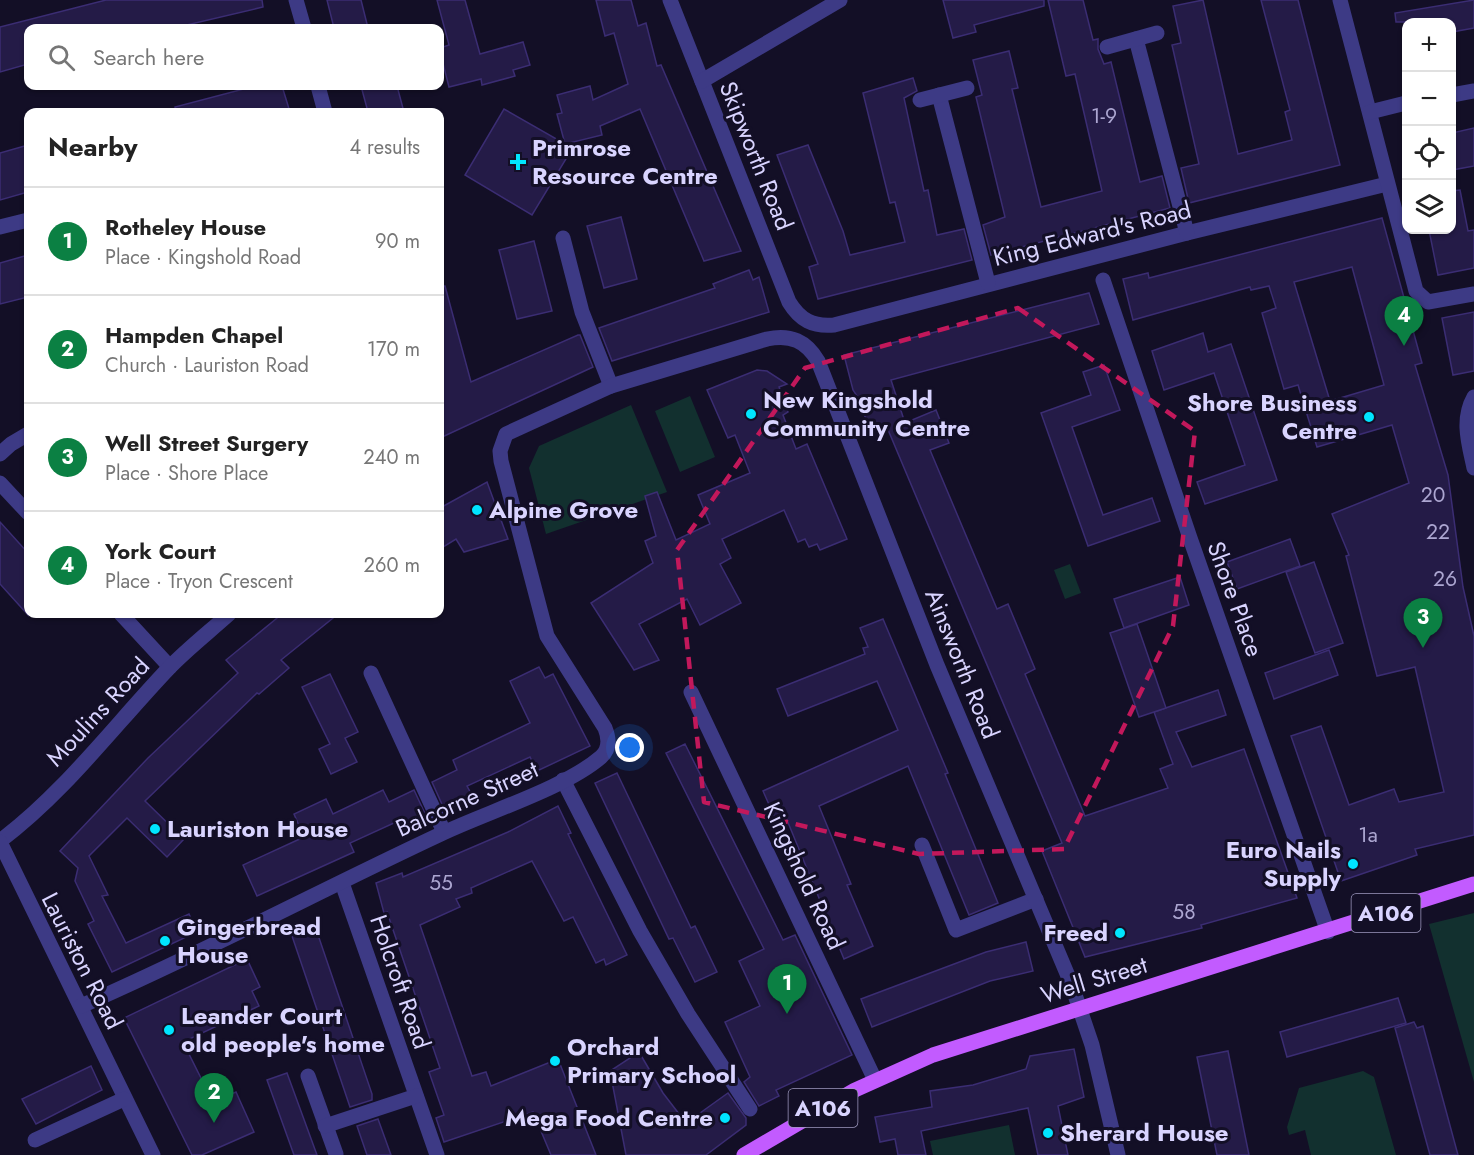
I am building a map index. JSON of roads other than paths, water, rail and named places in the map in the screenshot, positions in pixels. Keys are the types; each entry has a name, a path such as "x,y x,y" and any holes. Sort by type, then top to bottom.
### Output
{"main road":[{"name":"Well Street","path":"744,1155 770,1137 876,1080 992,1035 1328,932 1474,884"}],"street":[{"path":"296,0 303,24"},
{"name":"Skipworth Road","path":"670,0 789,302 808,322"},
{"path":"702,81 840,0"},
{"path":"1340,0 1387,184 1419,296 1428,302 1474,294"},
{"path":"1107,47 1157,33"},
{"path":"1136,39 1187,232"},
{"path":"920,100 967,88"},
{"path":"319,90 324,108"},
{"path":"1456,94 1474,91"},
{"path":"939,95 988,284"},
{"path":"1370,112 1402,104"},
{"name":"King Edward's Road","path":"808,322 821,326 834,325 1187,232 1387,184"},
{"path":"0,227 24,221"},
{"path":"563,238 582,312 611,386 506,434 500,451 547,636 608,735 603,755 563,780"},
{"name":"Shore Place","path":"1103,280 1186,527 1328,932"},
{"name":"Ainsworth Road","path":"611,386 767,339 799,340 812,351 1080,1009 1094,1053 1118,1155"},
{"path":"1473,398 1466,415 1466,425 1474,468"},
{"path":"0,454 11,444 24,437"},
{"path":"0,483 24,509"},
{"path":"125,618 170,667"},
{"name":"Moulins Road","path":"0,841 22,824 85,760 170,667 225,618"},
{"path":"371,673 444,832"},
{"name":"Kingshold Road","path":"691,692 876,1080"},
{"name":"Balcorne Street","path":"81,1006 175,965 444,832 563,780 640,931 688,1014 750,1109"},
{"name":"Lauriston Road","path":"0,841 153,1155"},
{"path":"922,845 956,930 1036,899"},
{"name":"Holcroft Road","path":"342,883 437,1155"},
{"path":"308,1076 336,1154"},
{"path":"325,1126 416,1096"},
{"path":"35,1140 124,1099"}],"place":[{"name":"Primrose Resource Centre","path":"518,162"},
{"name":"York Court","path":"1404,346"},
{"name":"New Kingshold Community Centre","path":"751,414"},
{"name":"Shore Business Centre","path":"1369,417"},
{"name":"Alpine Grove","path":"477,510"},
{"name":"Well Street Surgery","path":"1423,648"},
{"name":"Lauriston House","path":"155,829"},
{"name":"Euro Nails Supply","path":"1353,864"},
{"name":"Freed","path":"1120,933"},
{"name":"Gingerbread House","path":"165,941"},
{"name":"Rotheley House","path":"787,1014"},
{"name":"Leander Court old people's home","path":"169,1030"},
{"name":"Orchard Primary School","path":"555,1061"},
{"name":"Mega Food Centre","path":"725,1118"},
{"name":"Hampden Chapel","path":"214,1123"},
{"name":"Sherard House","path":"1048,1133"}]}
